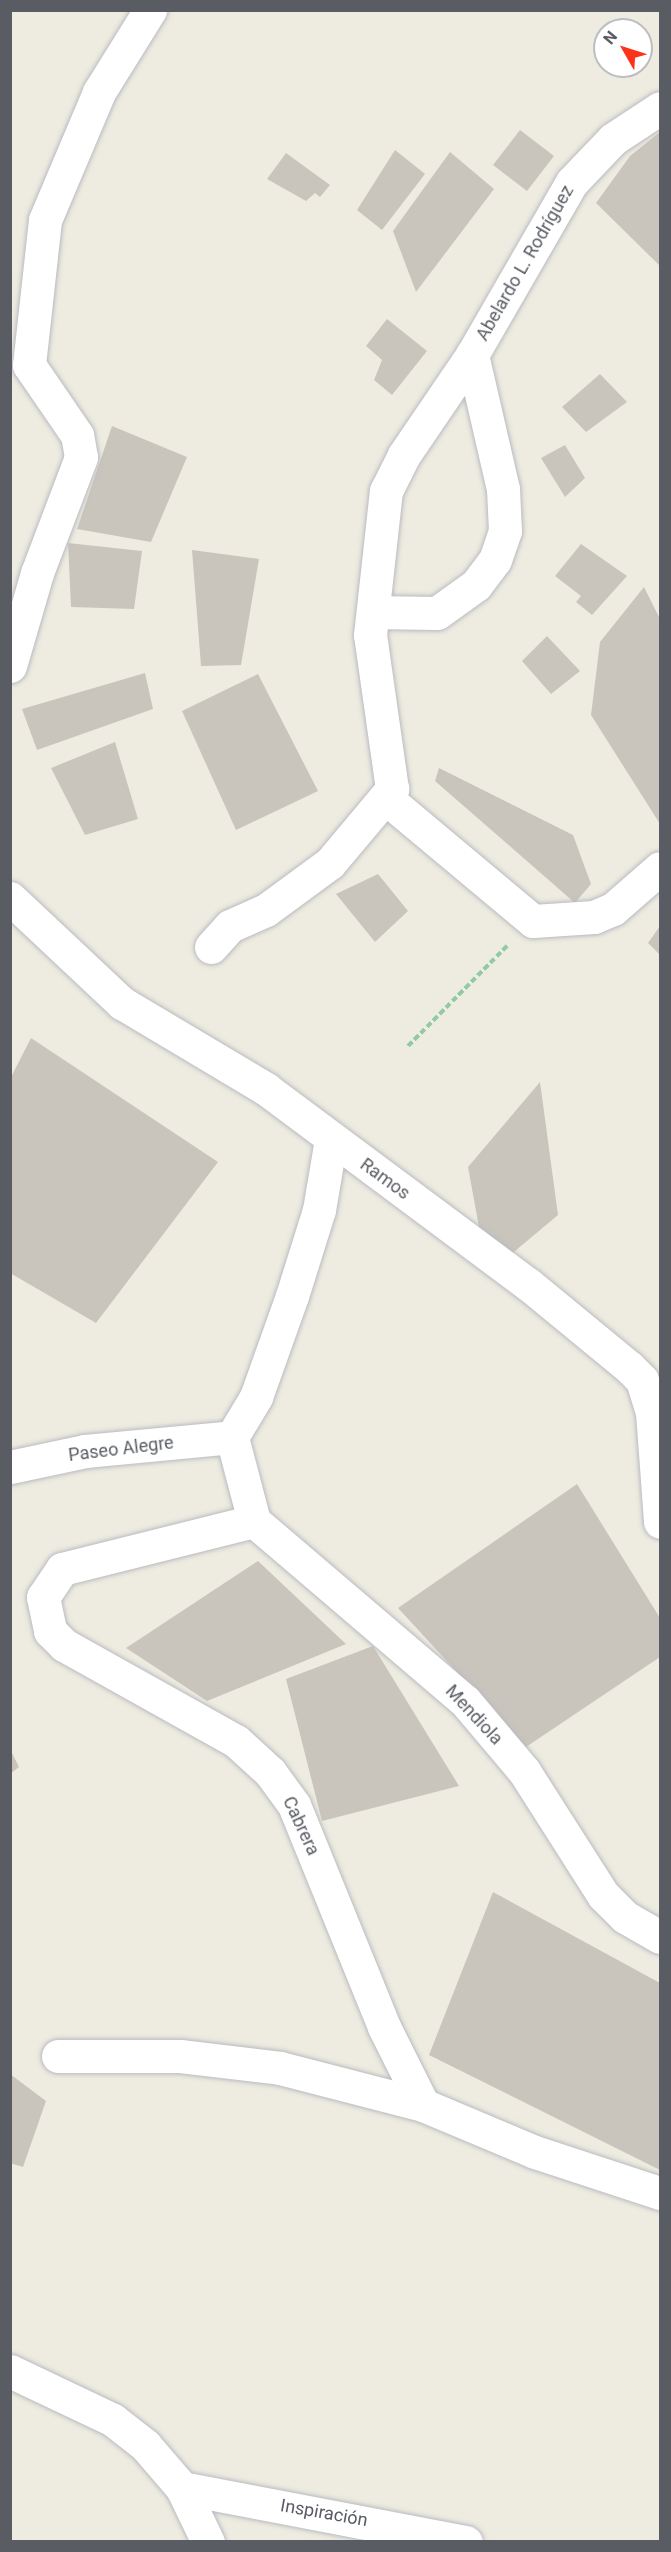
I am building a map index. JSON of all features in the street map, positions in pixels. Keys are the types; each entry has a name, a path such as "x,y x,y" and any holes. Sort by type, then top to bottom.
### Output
{"street":[{"path":"10,666 37,573 81,456 77,435 29,365 45,220 99,92 150,10"},
{"name":"Abelardo L. Rodríguez","path":"373,612 437,613 476,585 495,560 505,531 503,489 472,355 572,182 614,138 660,108"},
{"path":"211,946 230,926 306,884 387,799 393,780 372,668 373,612 386,491 404,455 472,355"},
{"path":"387,799 533,921 604,913 660,868"},
{"name":"Ramos","path":"10,898 122,1003 266,1089 528,1284 642,1380 652,1412 660,1522"},
{"path":"254,1521 232,1437 256,1397 292,1296 319,1210 331,1139"},
{"name":"Paseo Alegre","path":"10,1467 85,1451 232,1437"},
{"name":"Mendiola","path":"254,1521 465,1701 524,1771 603,1895 625,1917 660,1937"},
{"name":"Cabrera","path":"254,1521 62,1569 43,1597 43,1616 64,1645 227,1735 270,1772 294,1805 384,2027 423,2104"},
{"path":"58,2055 180,2055 280,2068 423,2104 535,2152 660,2193"},
{"path":"10,2371 113,2420 145,2445 182,2488 208,2541"},
{"name":"Inspiración","path":"182,2488 465,2541"}],"path":[{"path":"408,1046 533,921"}],"building":[{"path":"520,130 554,156 527,191 493,165"},
{"path":"660,132 660,266 596,203 630,156"},
{"path":"395,150 425,174 382,230 357,210"},
{"path":"450,152 494,189 416,292 393,231"},
{"path":"286,153 330,185 320,197 315,193 306,201 267,179"},
{"path":"387,319 427,351 392,395 374,380 382,360 366,346"},
{"path":"600,374 627,402 586,432 562,407"},
{"path":"112,426 187,457 151,542 77,529"},
{"path":"565,445 585,478 565,497 541,458"},
{"path":"68,543 142,551 134,609 71,607"},
{"path":"581,544 627,576 592,615 576,602 581,596 555,576"},
{"path":"192,550 259,559 241,665 201,666"},
{"path":"644,587 660,619 660,824 591,715 600,642"},
{"path":"547,636 580,671 551,694 522,661"},
{"path":"145,673 153,709 37,750 22,709"},
{"path":"258,674 318,791 236,830 182,711"},
{"path":"115,742 138,819 85,835 51,768"},
{"path":"439,768 573,835 591,884 575,903 435,781"},
{"path":"378,874 408,911 375,942 336,894"},
{"path":"660,926 660,955 648,943"},
{"path":"31,1038 218,1162 96,1323 10,1273 10,1079"},
{"path":"540,1082 558,1215 509,1256 481,1238 468,1167"},
{"path":"577,1484 660,1618 660,1657 526,1747 398,1608"},
{"path":"258,1561 346,1644 207,1701 126,1648"},
{"path":"373,1646 459,1786 322,1821 286,1679"},
{"path":"10,1749 19,1767 10,1774"},
{"path":"493,1892 660,1983 660,2170 429,2055"},
{"path":"10,2074 46,2101 23,2167 10,2163"}]}
